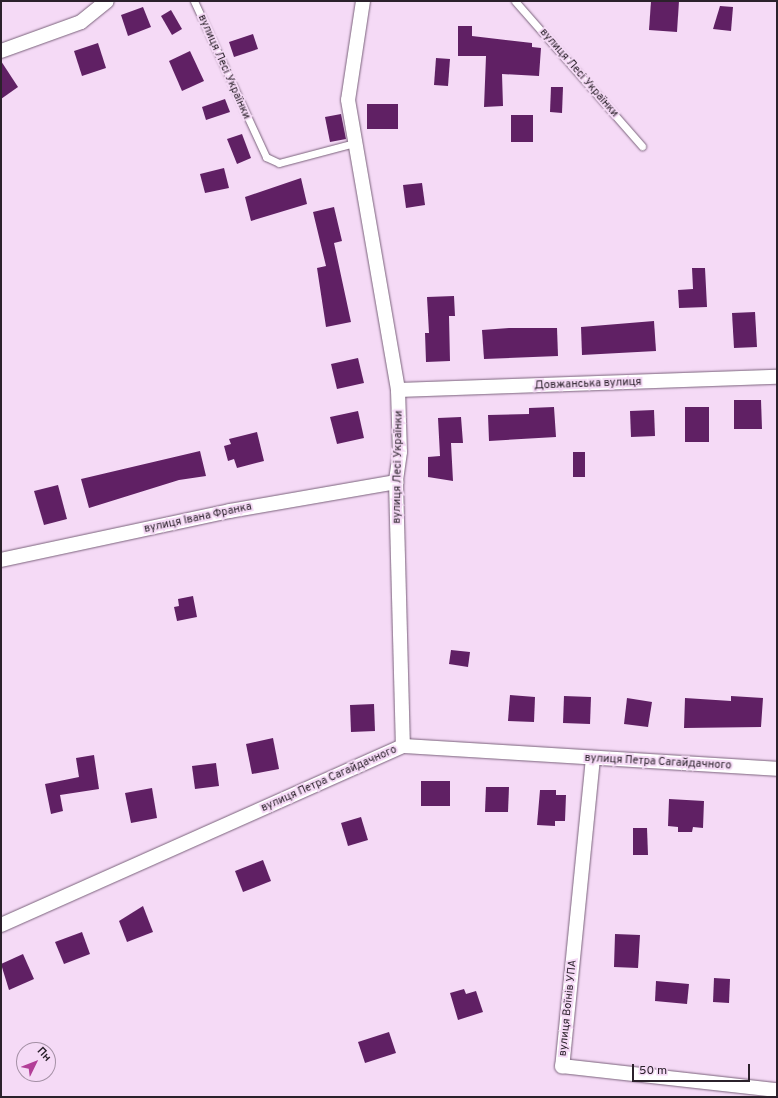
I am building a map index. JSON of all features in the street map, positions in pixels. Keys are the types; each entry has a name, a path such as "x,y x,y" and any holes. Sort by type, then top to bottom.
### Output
{"street":[{"path":"1,51 81,22 107,1"},
{"name":"вулиця Лесі Українки","path":"363,1 349,87 354,143 376,248 398,390 400,452 396,482 403,746"},
{"name":"Довжанська вулиця","path":"398,390 777,377"},
{"name":"вулиця Івана Франка","path":"1,560 230,510 396,482"},
{"name":"вулиця Петра Сагайдачного","path":"1,925 403,746 777,769"},
{"name":"вулиця Воїнів УПА","path":"593,758 562,1066 777,1090"}],"lane":[{"name":"вулиця Лесі Українки","path":"194,1 266,157 279,163 354,143"},
{"name":"вулиця Лесі Українки","path":"515,1 642,146"}],"building":[{"path":"651,1 679,1 677,32 649,30"},
{"path":"720,6 733,7 731,31 713,29"},
{"path":"143,7 151,27 128,36 121,15"},
{"path":"171,10 182,29 172,35 161,16"},
{"path":"458,26 472,26 472,36 532,43 532,47 541,48 539,76 502,74 503,106 484,107 486,56 458,56"},
{"path":"253,34 258,49 234,57 229,42"},
{"path":"98,43 106,68 82,76 74,51"},
{"path":"190,51 204,81 182,91 169,61"},
{"path":"436,58 450,59 448,86 434,85"},
{"path":"1,61 18,87 1,99"},
{"path":"551,87 563,87 562,113 550,112"},
{"path":"225,99 230,112 206,120 202,107"},
{"path":"367,104 398,104 398,129 367,129"},
{"path":"341,114 346,139 330,142 325,117"},
{"path":"511,115 533,115 533,142 511,142"},
{"path":"242,134 251,158 237,164 227,139"},
{"path":"224,168 229,188 205,193 200,174"},
{"path":"301,178 307,204 251,221 245,197"},
{"path":"422,183 425,205 406,208 403,185"},
{"path":"334,207 342,241 334,243 351,322 326,327 317,268 326,266 313,212"},
{"path":"692,268 705,268 707,307 679,308 678,290 693,289"},
{"path":"454,296 455,316 449,316 450,361 426,362 425,333 429,333 427,297"},
{"path":"755,312 757,347 734,348 732,313"},
{"path":"654,321 656,351 582,355 581,327"},
{"path":"509,328 557,328 558,356 484,359 482,330"},
{"path":"358,358 364,383 337,389 331,364"},
{"path":"734,400 761,400 762,429 734,429"},
{"path":"554,407 556,437 489,441 488,415 529,414 529,408"},
{"path":"685,407 709,407 709,442 685,442"},
{"path":"654,410 655,436 631,437 630,411"},
{"path":"358,411 364,438 337,444 330,417"},
{"path":"461,417 463,443 451,443 453,481 428,477 428,457 440,456 438,418"},
{"path":"257,432 264,461 237,468 234,459 228,461 224,446 231,444 229,439"},
{"path":"200,451 206,476 179,480 89,508 81,479"},
{"path":"573,452 585,452 585,477 573,477"},
{"path":"58,485 67,519 44,525 34,491"},
{"path":"193,596 197,617 177,621 174,607 179,606 178,599"},
{"path":"451,650 470,652 468,667 449,664"},
{"path":"510,695 535,697 534,722 508,721"},
{"path":"564,696 591,697 590,724 563,723"},
{"path":"731,696 763,698 761,727 684,728 685,698 731,701"},
{"path":"627,698 652,702 648,727 624,724"},
{"path":"374,704 375,731 351,732 350,705"},
{"path":"273,738 279,769 252,774 246,744"},
{"path":"94,755 99,789 60,795 63,811 51,814 45,784 79,777 76,758"},
{"path":"216,763 219,786 195,789 192,766"},
{"path":"421,781 450,781 450,806 421,806"},
{"path":"486,787 509,787 508,812 485,812"},
{"path":"152,788 157,818 131,823 125,793"},
{"path":"540,790 556,790 556,795 566,795 565,821 555,821 555,826 537,825"},
{"path":"669,799 704,801 703,828 693,827 692,832 678,832 678,827 668,826"},
{"path":"361,817 368,840 348,846 341,823"},
{"path":"633,828 647,828 648,855 633,855"},
{"path":"263,860 271,881 243,892 235,871"},
{"path":"143,906 153,932 127,942 119,921"},
{"path":"82,932 90,954 64,964 55,942"},
{"path":"615,934 640,935 638,968 614,967"},
{"path":"23,954 34,979 9,990 1,964"},
{"path":"714,978 730,979 729,1003 713,1002"},
{"path":"656,981 689,984 687,1004 655,1001"},
{"path":"464,989 466,994 476,991 483,1012 458,1020 450,993"},
{"path":"389,1032 396,1053 365,1063 358,1042"}]}
